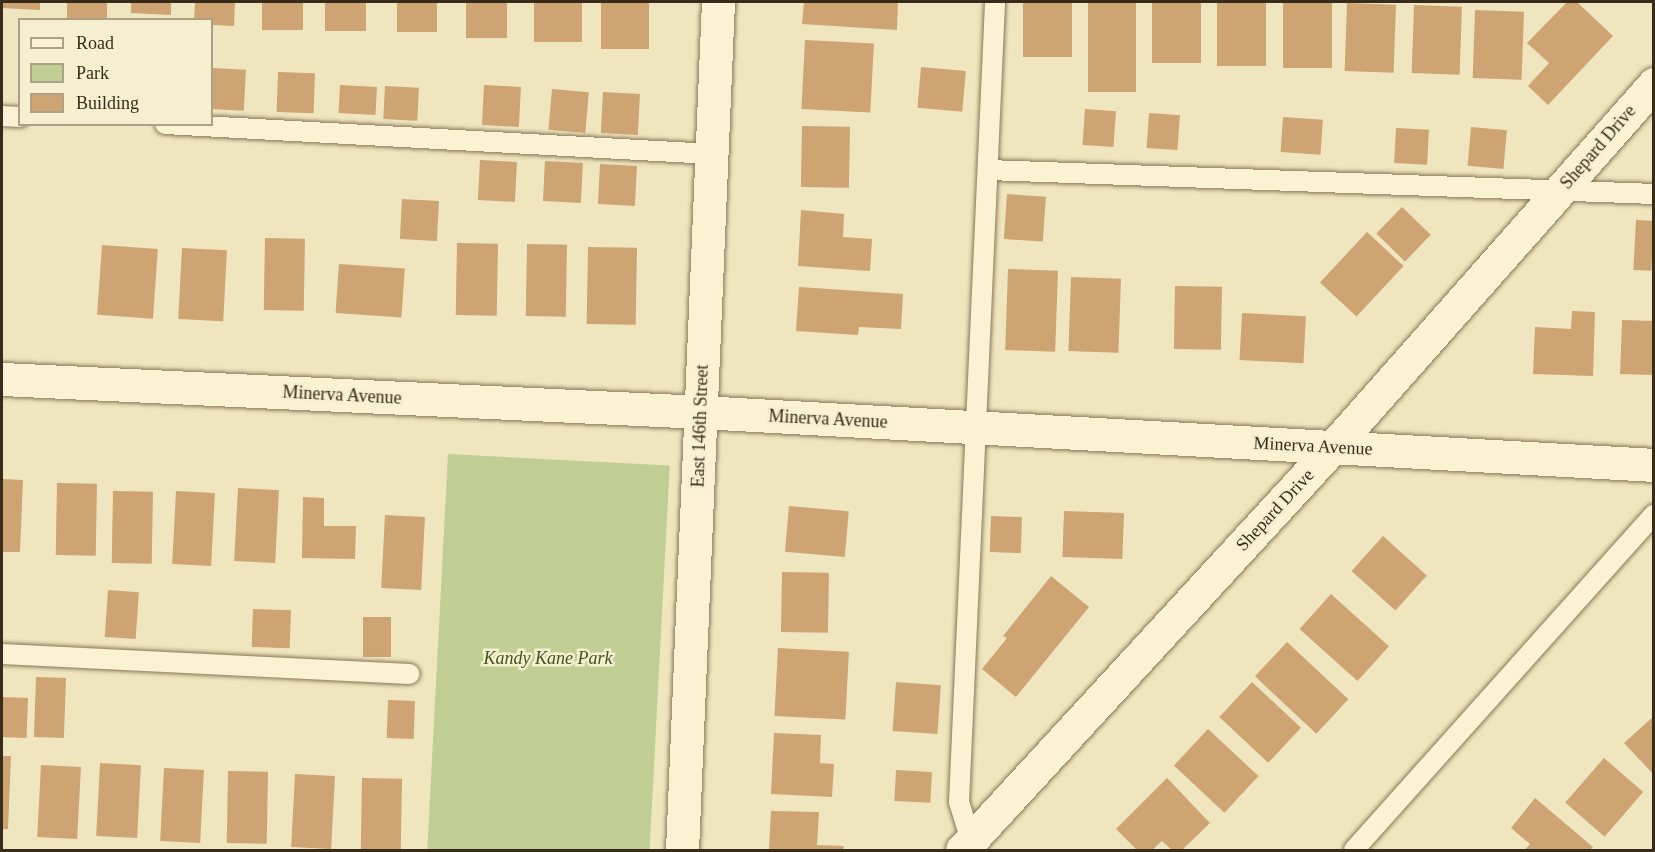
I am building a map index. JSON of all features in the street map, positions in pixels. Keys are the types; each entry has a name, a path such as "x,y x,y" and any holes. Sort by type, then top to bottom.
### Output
{"street":[{"name":"East 146th Street","path":"682,850 718,2"},
{"name":"Shepard Drive","path":"967,846 1333,447 1653,84"},
{"name":"Minerva Avenue","path":"2,379 701,412 1653,465"}],"lane":[{"path":"967,846 959,802 995,2"},
{"path":"2,116 18,117"},
{"path":"201,126 712,154"},
{"path":"988,170 1653,194"},
{"path":"1354,850 1653,515"},
{"path":"2,654 410,674"}],"green space":[{"name":"Kandy Kane Park","path":"448,454 670,466 650,850 427,850"}],"building":[{"path":"2,2 40,2 40,10 2,8"},
{"path":"67,2 107,2 107,18 67,18"},
{"path":"131,2 171,2 171,15 131,13"},
{"path":"195,2 235,2 234,26 213,25 213,18 194,18"},
{"path":"262,2 303,2 303,30 262,30"},
{"path":"325,2 366,2 366,31 325,31"},
{"path":"397,2 437,2 437,32 397,32"},
{"path":"466,2 507,2 507,38 466,38"},
{"path":"534,2 582,2 582,42 534,42"},
{"path":"601,2 649,2 649,49 601,49"},
{"path":"804,2 898,2 897,30 802,24"},
{"path":"1023,2 1072,2 1072,57 1023,57"},
{"path":"1088,2 1136,2 1136,92 1088,92"},
{"path":"1152,2 1201,2 1201,63 1152,63"},
{"path":"1217,2 1266,2 1266,66 1217,66"},
{"path":"1283,2 1332,2 1332,68 1283,68"},
{"path":"1567,2 1577,2 1613,36 1548,105 1528,86 1549,63 1527,43"},
{"path":"1347,3 1396,5 1394,73 1345,71"},
{"path":"1414,5 1462,7 1460,75 1412,73"},
{"path":"1475,10 1524,12 1522,80 1473,78"},
{"path":"805,40 874,44 870,113 801,109"},
{"path":"921,67 966,71 962,112 917,108"},
{"path":"213,68 246,70 244,111 213,109"},
{"path":"278,72 315,73 314,113 277,112"},
{"path":"340,85 377,87 375,115 339,113"},
{"path":"484,85 521,87 519,127 482,125"},
{"path":"385,86 419,88 417,121 383,119"},
{"path":"552,89 589,92 585,133 548,130"},
{"path":"603,92 640,94 638,135 601,133"},
{"path":"1085,109 1116,111 1113,147 1082,145"},
{"path":"1149,113 1180,115 1177,150 1147,148"},
{"path":"1283,117 1323,120 1320,155 1281,152"},
{"path":"802,126 850,127 849,188 801,187"},
{"path":"1471,127 1507,130 1503,169 1468,166"},
{"path":"1396,128 1429,130 1427,165 1394,163"},
{"path":"480,160 517,162 515,202 478,200"},
{"path":"545,161 583,163 581,203 543,201"},
{"path":"600,164 637,166 635,206 598,204"},
{"path":"1007,194 1046,197 1043,242 1004,239"},
{"path":"402,199 439,201 437,241 400,239"},
{"path":"1402,207 1431,235 1405,261 1376,234"},
{"path":"801,210 844,214 843,237 872,239 870,271 798,266"},
{"path":"1636,220 1654,221 1651,271 1633,270"},
{"path":"1367,232 1404,266 1357,317 1320,282"},
{"path":"265,238 305,239 304,311 264,310"},
{"path":"457,243 498,244 497,316 456,315"},
{"path":"527,244 567,245 566,317 526,316"},
{"path":"102,245 158,249 153,319 97,315"},
{"path":"588,247 637,248 636,325 587,324"},
{"path":"182,248 227,250 223,321 178,319"},
{"path":"339,264 405,269 401,317 336,313"},
{"path":"1008,269 1058,271 1055,352 1005,350"},
{"path":"1071,277 1121,279 1118,353 1068,351"},
{"path":"1175,286 1222,287 1221,350 1174,349"},
{"path":"799,287 903,294 901,329 859,327 858,335 796,331"},
{"path":"1572,311 1595,312 1593,376 1533,374 1535,327 1571,329"},
{"path":"1242,313 1306,316 1303,363 1240,360"},
{"path":"1622,320 1654,321 1652,375 1620,374"},
{"path":"2,479 23,480 20,552 2,552"},
{"path":"57,483 97,484 96,556 56,555"},
{"path":"238,488 279,490 275,563 234,561"},
{"path":"113,491 153,492 152,564 112,563"},
{"path":"176,491 215,493 211,566 172,564"},
{"path":"303,497 324,498 324,526 356,526 355,559 302,558"},
{"path":"789,506 849,511 845,557 785,552"},
{"path":"1064,511 1124,513 1122,559 1062,557"},
{"path":"385,515 425,517 421,590 381,588"},
{"path":"991,516 1022,517 1021,553 990,552"},
{"path":"1383,536 1427,575 1395,610 1352,571"},
{"path":"782,572 829,573 828,633 781,632"},
{"path":"1051,576 1089,607 1016,697 982,669 1007,638 1003,636"},
{"path":"108,590 139,592 136,639 105,637"},
{"path":"1331,594 1389,646 1358,681 1300,629"},
{"path":"253,609 291,610 290,648 252,647"},
{"path":"363,617 391,617 391,657 363,657"},
{"path":"1287,642 1348,699 1316,734 1255,676"},
{"path":"778,648 849,652 845,720 774,716"},
{"path":"36,677 66,678 64,738 34,737"},
{"path":"896,682 941,685 937,734 893,731"},
{"path":"1252,682 1301,728 1268,763 1219,717"},
{"path":"2,697 28,698 27,738 2,737"},
{"path":"388,700 415,701 414,739 387,738"},
{"path":"1654,716 1654,775 1624,743"},
{"path":"1208,729 1258,776 1224,813 1174,766"},
{"path":"774,733 821,735 820,763 834,764 832,797 771,794"},
{"path":"2,756 11,756 8,829 2,829"},
{"path":"1604,758 1643,792 1605,837 1565,803"},
{"path":"100,763 141,765 137,838 96,836"},
{"path":"41,765 81,767 77,839 37,837"},
{"path":"164,768 204,770 200,843 160,841"},
{"path":"896,770 932,772 930,803 894,801"},
{"path":"228,771 268,772 267,844 227,843"},
{"path":"295,774 335,776 331,849 291,847"},
{"path":"362,778 402,779 401,850 361,850"},
{"path":"1167,778 1210,823 1182,850 1172,850 1162,841 1152,850 1137,850 1116,829"},
{"path":"1535,798 1593,847 1590,850 1525,850 1530,844 1511,828"},
{"path":"771,811 819,812 817,845 844,846 843,850 769,850"}]}
